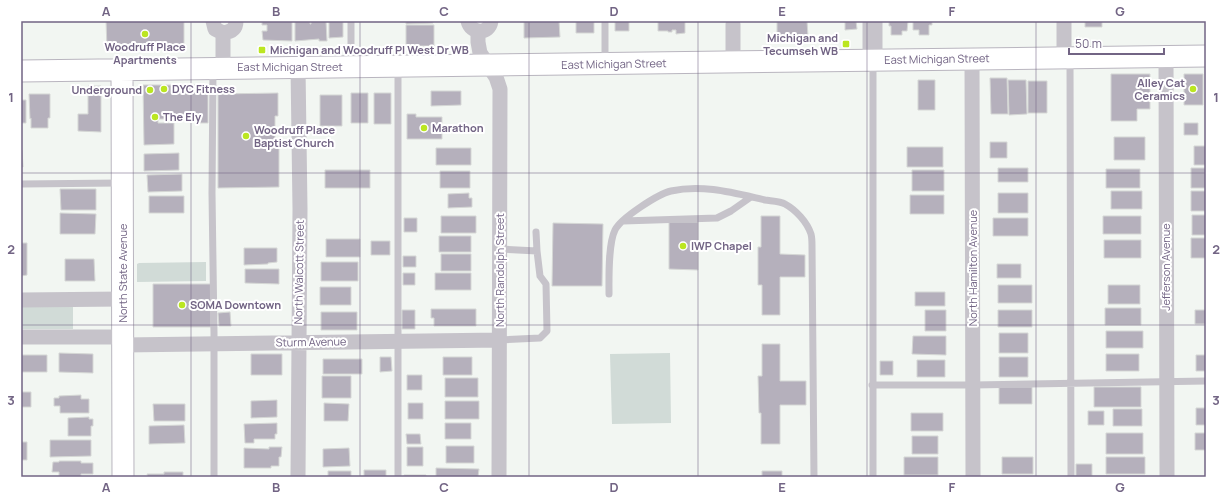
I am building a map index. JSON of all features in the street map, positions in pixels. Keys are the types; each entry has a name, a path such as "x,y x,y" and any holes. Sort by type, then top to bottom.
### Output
{"main road":[{"name":"East Michigan Street","path":"21,71 1206,56"},
{"name":"North State Avenue","path":"122,69 123,477"}],"street":[{"path":"212,21 215,29 223,33 232,30 236,21"},
{"path":"473,26 484,31 488,28 491,21"},
{"path":"872,60 875,21"},
{"path":"1064,21 1067,58"},
{"path":"733,62 734,22"},
{"name":"North Randolph Street","path":"473,26 479,49 496,77 500,89 500,477"},
{"path":"218,68 223,33"},
{"name":"Jefferson Avenue","path":"1166,57 1167,477"},
{"name":"North Hamilton Avenue","path":"972,59 973,477"},
{"name":"North Walcott Street","path":"298,67 300,209 298,477"},
{"path":"21,300 123,299"},
{"name":"Sturm Avenue","path":"21,337 214,344 500,340"}],"lane":[{"path":"351,21 351,67"},
{"path":"605,21 605,63"},
{"path":"866,21 872,60 873,477"},
{"path":"1067,58 1071,477"},
{"path":"398,66 398,477"},
{"path":"214,477 212,193 218,68"},
{"path":"21,184 123,183"},
{"path":"609,294 611,247 614,231 623,221 654,197 671,191 690,188 711,189 784,203 796,212 805,222 811,234 812,246 814,477"},
{"path":"623,221 717,218 751,196"},
{"path":"500,340 540,338 547,331 546,284 540,276 536,232"},
{"path":"500,249 537,251"},
{"path":"872,386 1206,381"}],"shaded area":[{"path":"206,262 206,281 137,282 137,264"},
{"path":"21,306 73,306 73,329 21,329"},
{"path":"670,353 671,423 612,424 610,354"}],"building":[{"name":"Woodruff Place Apartments","path":"106,21 184,21 184,47 107,48"},
{"path":"262,21 292,21 292,41 263,40 262,31 267,31 267,25 262,25"},
{"path":"295,21 310,21 311,24 311,21 326,21 327,41 319,41 319,39 295,41"},
{"path":"329,21 343,21 343,37 329,38"},
{"path":"406,21 433,21 433,23 406,24"},
{"path":"524,21 559,21 560,37 524,38"},
{"path":"576,21 594,21 594,33 576,33"},
{"path":"615,21 629,21 629,31 615,31"},
{"path":"658,21 685,21 685,33 676,34 676,30 672,30 672,32 658,31"},
{"path":"777,21 807,21 808,37 777,38"},
{"path":"845,21 856,21 857,29 845,30"},
{"path":"889,21 908,21 907,31 902,31 902,35 891,35 891,26 889,26"},
{"path":"913,21 932,21 932,25 929,25 929,35 919,35 919,30 913,30"},
{"path":"1085,21 1102,21 1102,27 1085,27"},
{"path":"406,25 434,25 434,46 406,46"},
{"path":"1111,74 1150,74 1150,109 1137,109 1137,121 1111,121"},
{"name":"Alley Cat Ceramics","path":"1184,74 1203,74 1203,105 1184,105"},
{"path":"990,78 1007,78 1008,114 991,114"},
{"path":"918,80 935,80 935,110 918,110"},
{"path":"1008,80 1026,80 1027,114 1009,115"},
{"path":"1028,81 1047,81 1047,113 1028,113"},
{"name":"The Ely","path":"143,85 208,85 208,123 197,123 197,119 186,119 186,114 167,115 167,119 158,119 158,123 174,123 174,144 144,145"},
{"path":"88,86 101,86 101,132 78,131 78,114 88,114"},
{"path":"431,91 461,91 461,105 431,106"},
{"name":"Woodruff Place Baptist Church","path":"278,93 278,116 275,116 275,145 279,145 279,187 218,188 218,94"},
{"path":"351,93 368,93 368,123 351,123"},
{"path":"374,93 391,93 391,124 374,124"},
{"path":"29,94 50,94 50,118 48,118 48,128 31,128"},
{"path":"320,95 342,95 342,126 320,126"},
{"path":"21,100 26,100 26,123 21,123"},
{"name":"Marathon","path":"407,114 416,114 416,117 442,117 442,139 407,139"},
{"path":"1184,123 1198,123 1198,135 1184,135"},
{"path":"1114,137 1145,137 1145,160 1114,160"},
{"path":"990,142 1007,142 1007,158 990,158"},
{"path":"1194,146 1206,146 1206,165 1194,165"},
{"path":"907,147 943,147 943,167 907,167"},
{"path":"436,148 471,148 471,165 436,165"},
{"path":"22,150 23,167 21,167"},
{"path":"179,153 179,170 144,171 144,154"},
{"path":"998,168 1028,168 1028,182 998,182"},
{"path":"1191,168 1206,168 1206,188 1191,188"},
{"path":"1106,169 1140,169 1140,188 1106,188"},
{"path":"325,170 370,170 370,188 325,188"},
{"path":"912,170 944,170 944,191 912,191"},
{"path":"440,171 470,171 470,188 440,188"},
{"path":"182,174 182,191 148,192 147,175"},
{"path":"60,189 96,189 96,210 61,210"},
{"path":"1111,191 1142,191 1142,209 1111,209"},
{"path":"1191,191 1206,191 1206,211 1191,211"},
{"path":"469,193 469,198 472,198 472,207 448,208 448,194"},
{"path":"998,193 1028,193 1028,213 998,213"},
{"path":"910,195 944,195 944,214 910,214"},
{"path":"149,196 184,196 184,213 149,213"},
{"path":"60,213 96,214 95,234 60,234"},
{"path":"1192,215 1206,215 1206,235 1192,235"},
{"path":"441,216 476,216 476,233 441,233"},
{"path":"761,216 780,216 780,254 805,255 805,277 780,277 780,315 762,315 762,285 758,285 758,247 761,247"},
{"path":"1103,216 1141,216 1141,234 1103,234"},
{"path":"404,218 417,218 417,232 404,232"},
{"path":"993,218 1028,218 1028,236 993,236"},
{"name":"IWP Chapel","path":"669,222 698,222 698,270 669,269"},
{"path":"553,223 603,224 602,286 552,286"},
{"path":"439,236 471,236 471,252 439,252"},
{"path":"1191,238 1206,238 1206,258 1191,258"},
{"path":"326,239 360,239 360,257 326,257"},
{"path":"1104,240 1141,240 1141,258 1104,258"},
{"path":"371,241 390,241 390,255 371,255"},
{"path":"21,243 27,243 27,275 21,276"},
{"path":"244,248 277,248 277,262 244,265"},
{"path":"441,254 471,254 471,271 441,271"},
{"path":"403,256 416,256 416,267 403,267"},
{"path":"65,259 94,259 95,281 65,281"},
{"path":"321,262 358,262 358,281 321,281"},
{"path":"997,264 1021,264 1021,278 997,278"},
{"path":"245,269 279,269 279,284 245,283"},
{"path":"403,273 415,273 415,285 403,285"},
{"path":"435,273 471,273 471,290 435,290"},
{"name":"SOMA Downtown","path":"153,284 211,284 211,327 153,327"},
{"path":"998,285 1032,285 1032,303 998,303"},
{"path":"1108,285 1140,285 1140,304 1108,304"},
{"path":"320,287 351,287 351,305 320,305"},
{"path":"915,292 945,292 945,306 915,306"},
{"path":"1105,308 1141,308 1141,325 1105,325"},
{"path":"431,309 476,309 476,326 434,326 434,318 431,318"},
{"path":"402,310 415,310 415,329 402,329"},
{"path":"925,310 946,310 946,331 925,331"},
{"path":"998,310 1032,310 1032,327 998,327"},
{"path":"1195,310 1206,310 1206,324 1195,324"},
{"path":"230,312 231,326 219,326 218,313"},
{"path":"321,312 357,312 357,330 321,330"},
{"path":"1106,331 1143,331 1143,348 1106,348"},
{"path":"999,333 1028,333 1028,353 999,353"},
{"path":"913,336 946,336 946,355 912,354"},
{"path":"762,344 780,344 780,381 806,381 806,405 780,405 780,444 761,444 761,413 759,413 758,376 762,376"},
{"path":"59,353 93,354 93,373 59,372"},
{"path":"251,354 282,354 282,375 251,375"},
{"path":"1106,354 1139,354 1139,371 1106,371"},
{"path":"21,355 47,355 47,372 21,372"},
{"path":"1196,355 1206,355 1206,371 1196,371"},
{"path":"380,357 391,357 392,371 380,372"},
{"path":"443,357 472,357 472,375 443,375"},
{"path":"999,357 1028,357 1028,377 999,377"},
{"path":"323,359 362,359 362,374 323,374"},
{"path":"917,360 945,360 945,377 917,377"},
{"path":"880,361 893,361 893,375 880,375"},
{"path":"407,375 422,375 422,390 407,390"},
{"path":"322,376 351,376 351,398 322,398"},
{"path":"445,378 478,378 478,397 445,397"},
{"path":"999,387 1032,387 1032,404 999,404"},
{"path":"1094,387 1141,387 1141,407 1094,407"},
{"path":"21,392 31,392 31,407 21,407"},
{"path":"81,395 81,399 89,399 89,413 60,413 60,406 54,406 54,398 59,398 59,396"},
{"path":"277,400 277,417 251,418 251,401"},
{"path":"445,401 479,401 479,419 445,419"},
{"path":"324,403 349,404 348,421 324,421"},
{"path":"408,403 423,403 423,419 408,419"},
{"path":"153,404 185,404 185,421 154,421"},
{"path":"1196,408 1206,408 1206,425 1196,425"},
{"path":"1113,409 1142,409 1142,426 1113,426"},
{"path":"1088,411 1104,411 1104,425 1088,425"},
{"path":"911,413 943,413 943,431 911,431"},
{"path":"89,417 89,419 93,419 91,436 68,436 68,418"},
{"path":"277,423 277,434 275,434 275,439 254,439 254,443 245,443 244,424"},
{"path":"445,423 471,423 471,439 445,439"},
{"path":"184,425 185,443 149,444 149,426"},
{"path":"1106,433 1143,433 1143,454 1106,454"},
{"path":"1195,433 1206,433 1206,450 1195,450"},
{"path":"406,434 420,434 421,444 407,444"},
{"path":"912,436 938,436 938,454 912,454"},
{"path":"50,440 91,440 91,456 50,457"},
{"path":"21,442 27,442 27,460 21,460"},
{"path":"446,446 474,446 474,463 446,463"},
{"path":"269,447 282,447 281,457 279,457 279,466 271,466 271,468 244,468 244,448 269,449"},
{"path":"407,447 423,447 423,466 407,466"},
{"path":"349,448 350,466 323,467 323,449"},
{"path":"904,457 938,457 938,475 904,475"},
{"path":"1002,457 1033,457 1033,474 1002,474"},
{"path":"1106,457 1145,457 1145,474 1106,474"},
{"path":"81,461 81,463 93,463 93,474 81,474 81,477 59,477 59,472 52,472 53,462"},
{"path":"1076,464 1092,464 1092,476 1076,476"},
{"path":"436,468 479,469 478,477 436,477"},
{"path":"364,470 386,470 386,477 364,477"},
{"path":"328,471 351,471 351,477 328,477"},
{"path":"762,471 782,471 782,477 762,477"},
{"path":"164,472 183,472 183,477 148,477 147,474 164,474"},
{"path":"404,475 426,475 426,477 404,477"}],"place":[{"name":"Woodruff Place Apartments","path":"145,34"},
{"name":"Michigan and Tecumseh WB","path":"846,44"},
{"name":"Michigan and Woodruff Pl West Dr WB","path":"262,50"},
{"name":"DYC Fitness","path":"164,89"},
{"name":"Alley Cat Ceramics","path":"1193,89"},
{"name":"Underground","path":"150,90"},
{"name":"The Ely","path":"155,117"},
{"name":"Marathon","path":"424,128"},
{"name":"Woodruff Place Baptist Church","path":"246,136"},
{"name":"IWP Chapel","path":"683,246"},
{"name":"SOMA Downtown","path":"182,305"}]}
